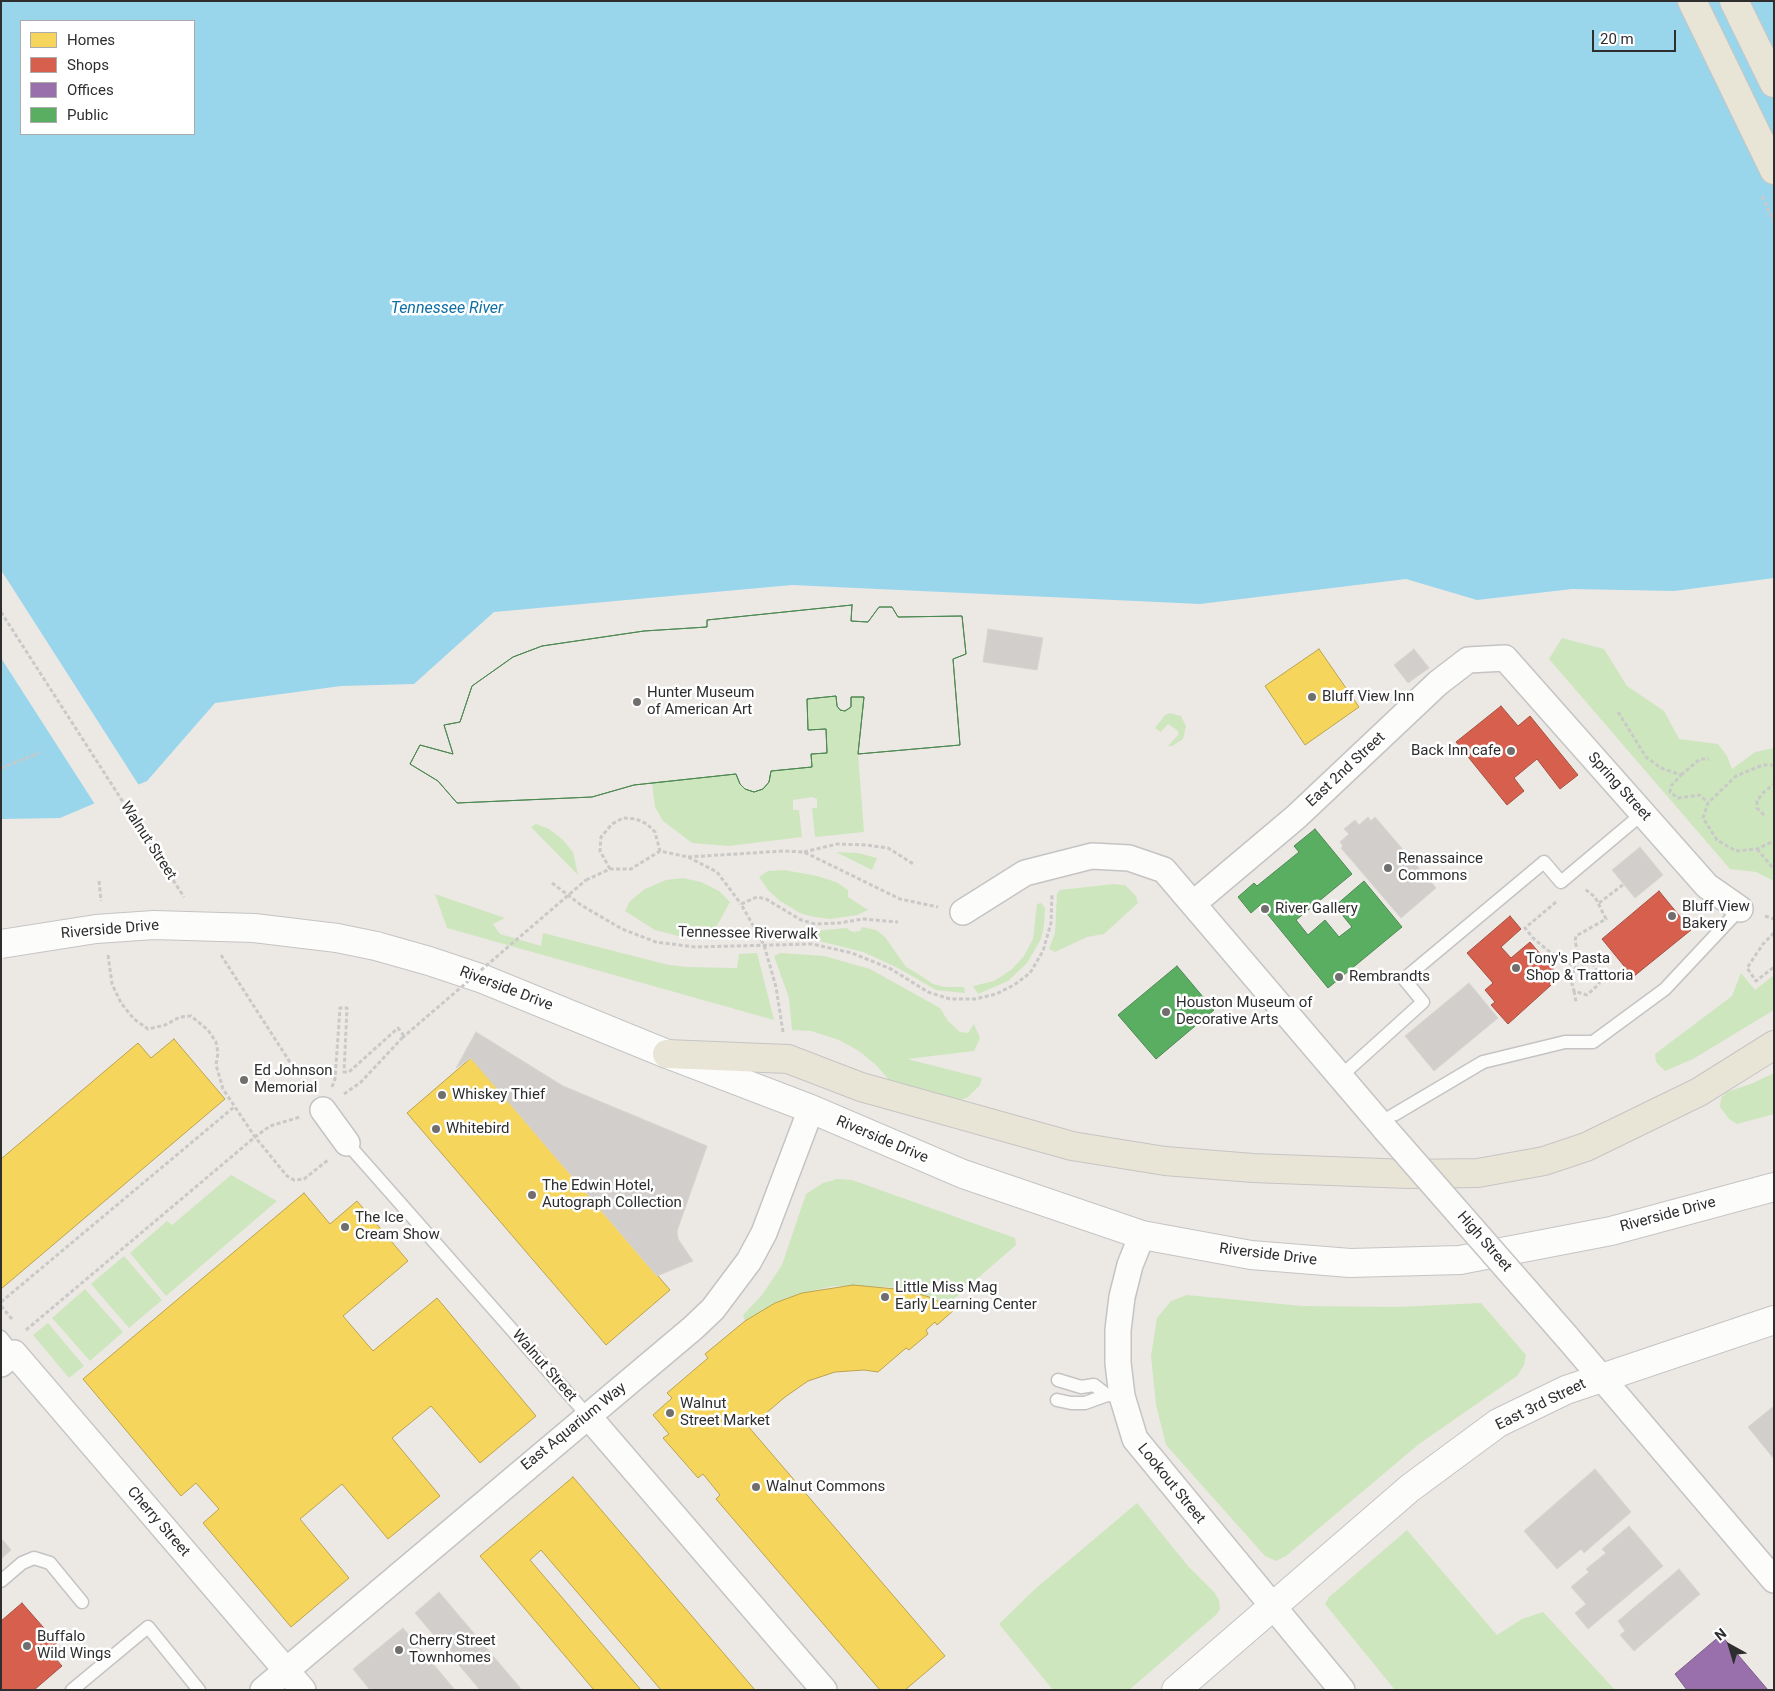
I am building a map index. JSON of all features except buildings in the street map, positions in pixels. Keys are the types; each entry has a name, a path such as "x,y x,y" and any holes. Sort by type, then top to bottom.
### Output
{"main road":[{"path":"1692,1 1774,170"},
{"path":"1734,1 1774,83"},
{"name":"Riverside Drive","path":"1,944 96,929 154,925 254,928 328,937 376,946 429,961 482,980 667,1054 811,1108 964,1174 1142,1235 1251,1255 1350,1264 1460,1260 1611,1231 1774,1187"},
{"path":"667,1054 788,1059 861,1087 984,1123 1072,1146 1165,1161 1253,1168 1408,1174 1478,1173 1544,1161 1586,1147 1699,1092 1774,1045"},
{"name":"East 3rd Street","path":"1176,1690 1410,1488 1498,1423 1566,1390 1774,1320"}],"street":[{"name":"Spring Street","path":"1505,658 1708,886 1740,909"},
{"name":"East 2nd Street","path":"1194,903 1296,817 1438,684 1468,660 1505,658"},
{"name":"High Street","path":"962,912 1025,873 1092,856 1129,858 1164,870 1774,1580"},
{"name":"East Aquarium Way","path":"262,1690 693,1328 731,1287 749,1261 764,1233 811,1108"},
{"name":"Walnut Street","path":"324,1110 347,1143"},
{"name":"Lookout Street","path":"1142,1235 1130,1266 1122,1298 1118,1330 1118,1363 1115,1395 1135,1439 1272,1608 1342,1690"},
{"name":"Cherry Street","path":"10,1347 302,1690"},
{"name":"Walnut Street","path":"588,1416 824,1690"}],"lane":[{"path":"1340,1076 1423,1002 1404,979 1544,862 1561,882 1642,814"},
{"path":"1383,1126 1484,1062 1565,1042 1593,1042 1665,989 1740,909"},
{"name":"Walnut Street","path":"347,1143 588,1416"},
{"path":"1058,1380 1081,1386 1094,1385 1115,1395"},
{"path":"1057,1400 1085,1403 1115,1395"},
{"path":"1,1581 22,1563 34,1558 50,1563 82,1602"},
{"path":"74,1689 148,1627 199,1690"}],"path":[{"name":"Walnut Street","path":"1,612 185,898"},
{"path":"1618,712 1646,757 1661,768 1681,775"},
{"path":"1,768 39,753"},
{"path":"1708,803 1700,794 1678,798 1670,792 1671,786 1681,775 1700,759 1709,759"},
{"path":"1774,765 1763,766 1736,776 1708,803 1703,818 1711,832 1723,845 1736,851 1757,849 1774,842"},
{"path":"1764,815 1757,808 1757,801 1762,793 1774,784"},
{"path":"610,870 600,851 601,837 612,824 623,818 636,819 647,824 655,832 660,851"},
{"path":"688,857 783,851 804,852 837,844 866,845 888,848 915,865"},
{"path":"1757,849 1774,869"},
{"path":"361,1082 403,1037 586,880 610,870 631,870 660,851 688,857 717,872 741,904 764,945 784,1027 782,1039"},
{"path":"804,852 900,899 962,912"},
{"path":"99,881 102,910"},
{"name":"Tennessee Riverwalk","path":"552,883 581,906 622,929 656,942 696,947 812,944 852,953 891,969 928,992 950,999 975,999 996,994 1014,985 1030,973 1043,950 1052,923 1052,886"},
{"path":"1599,903 1624,884"},
{"path":"1568,962 1576,958 1578,953 1574,941 1576,936 1606,919 1599,903 1591,892 1577,887"},
{"path":"741,904 757,897 766,900 801,920 815,924 839,924 864,919 898,922"},
{"path":"1558,900 1525,928 1533,938 1576,968"},
{"path":"1774,933 1763,944 1747,968 1756,981 1774,966"},
{"path":"216,948 295,1070"},
{"path":"108,949 112,984 121,1003 134,1019 148,1029 165,1024 180,1016 190,1016 208,1030 216,1042 218,1079 234,1107 255,1137 287,1176 294,1180 304,1179 347,1143"},
{"path":"1574,991 1587,995 1599,984 1600,977 1593,964 1585,964 1576,968 1570,976 1576,1002"},
{"path":"324,1110 336,1079 340,1008 347,1008 344,1072 349,1072 398,1028 403,1037"},
{"path":"1,1302 234,1107"},
{"path":"10,1347 270,1126"},
{"path":"1,1306 17,1326"}],"green space":[{"path":"1562,638 1604,649 1627,686 1664,711 1679,739 1718,744 1727,756 1732,769 1755,752 1774,748 1774,881 1756,872 1730,869 1549,659"},
{"path":"836,696 837,706 840,710 845,711 851,707 851,697 864,697 858,754 864,832 815,837 812,808 817,808 817,799 812,797 793,800 793,810 799,810 802,837 728,846 692,843 663,821 655,807 652,782 736,774 740,784 745,789 754,792 763,789 769,782 771,771 812,767 811,754 827,753 826,729 808,730 807,699"},
{"path":"1170,713 1181,716 1186,726 1183,739 1172,746 1168,746 1179,734 1177,730 1168,724 1161,732 1155,728 1165,715"},
{"path":"536,824 549,829 562,839 573,852 578,875 531,827"},
{"path":"836,852 858,853 877,858 872,870"},
{"path":"784,870 817,876 836,882 848,890 848,897 868,910 857,915 830,919 800,913 780,901 768,890 759,877 768,871"},
{"path":"683,878 701,882 719,891 730,902 713,933 716,939 686,938 655,930 625,911 630,901 645,889 666,880"},
{"path":"1114,884 1125,885 1136,896 1138,903 1104,934 1087,937 1055,952 1049,949 1055,933 1057,894 1060,890"},
{"path":"435,894 505,918 493,924 500,934 541,946 543,933 669,965 687,967 737,968 739,954 757,953 774,1020 447,928"},
{"path":"1041,903 1045,908 1041,939 1027,963 1008,981 978,994 973,986 994,981 1011,970 1024,956 1033,939 1037,904"},
{"path":"862,927 876,930 885,937 906,967 933,984 945,987 964,987 965,993 936,990 898,968 863,952 819,941 774,940 770,935 789,933 793,936 801,936 804,932 847,928 854,932 860,931"},
{"path":"780,953 824,956 870,969 940,1008 948,1021 960,1032 968,1033 974,1024 980,1038 974,1051 907,1059 982,1078 980,1085 968,1097 956,1102 892,1083 876,1065 859,1051 839,1040 811,1031 792,1030 789,998 774,956"},
{"path":"1741,973 1755,990 1774,975 1774,1010 1693,1059 1665,1071 1656,1062 1655,1054 1732,996"},
{"path":"1774,1073 1774,1114 1737,1124 1729,1119 1720,1107 1721,1098 1727,1092"},
{"path":"231,1175 277,1201 166,1296 130,1253 167,1221 172,1225"},
{"path":"837,1179 852,1180 1015,1238 1016,1245 947,1305 929,1297 889,1287 834,1286 802,1293 775,1303 745,1321 743,1315 762,1295 782,1265 806,1194 823,1183"},
{"path":"124,1256 162,1300 129,1328 91,1284"},
{"path":"85,1289 123,1332 90,1361 52,1318"},
{"path":"1187,1295 1302,1306 1396,1307 1481,1303 1526,1355 1524,1365 1517,1376 1419,1444 1286,1556 1276,1561 1265,1556 1166,1445 1156,1405 1151,1356 1157,1318 1171,1301"},
{"path":"48,1323 84,1366 69,1378 33,1335"},
{"path":"1137,1503 1188,1566 1214,1592 1219,1600 1220,1609 1217,1614 1129,1690 1053,1690 999,1624 1035,1589"},
{"path":"1407,1530 1497,1635 1522,1619 1543,1612 1615,1690 1395,1690 1325,1604 1329,1597"}],"water":[{"name":"Tennessee River","path":"1,1 1774,1 1774,578 1674,591 1572,589 1477,600 1406,579 1200,604 792,585 494,612 414,684 341,686 215,703 147,781 60,818 1,819"}],"pier":[{"path":"1,570 140,787 96,806 1,658"}],"place":[{"name":"Bluff View Inn","path":"1312,697"},
{"name":"Hunter Museum of American Art","path":"637,702"},
{"name":"Back Inn cafe","path":"1511,751"},
{"name":"Renassaince Commons","path":"1388,868"},
{"name":"River Gallery","path":"1265,909"},
{"name":"Bluff View Bakery","path":"1672,916"},
{"name":"Tony's Pasta Shop & Trattoria","path":"1516,968"},
{"name":"Rembrandts","path":"1339,977"},
{"name":"Houston Museum of Decorative Arts","path":"1166,1012"},
{"name":"Ed Johnson Memorial","path":"244,1080"},
{"name":"Whiskey Thief","path":"442,1095"},
{"name":"Whitebird","path":"436,1129"},
{"name":"The Edwin Hotel, Autograph Collection","path":"532,1195"},
{"name":"The Ice Cream Show","path":"345,1227"},
{"name":"Little Miss Mag Early Learning Center","path":"885,1297"},
{"name":"Walnut Street Market","path":"670,1413"},
{"name":"Walnut Commons","path":"756,1487"},
{"name":"Buffalo Wild Wings","path":"27,1646"},
{"name":"Cherry Street Townhomes","path":"399,1650"}]}
